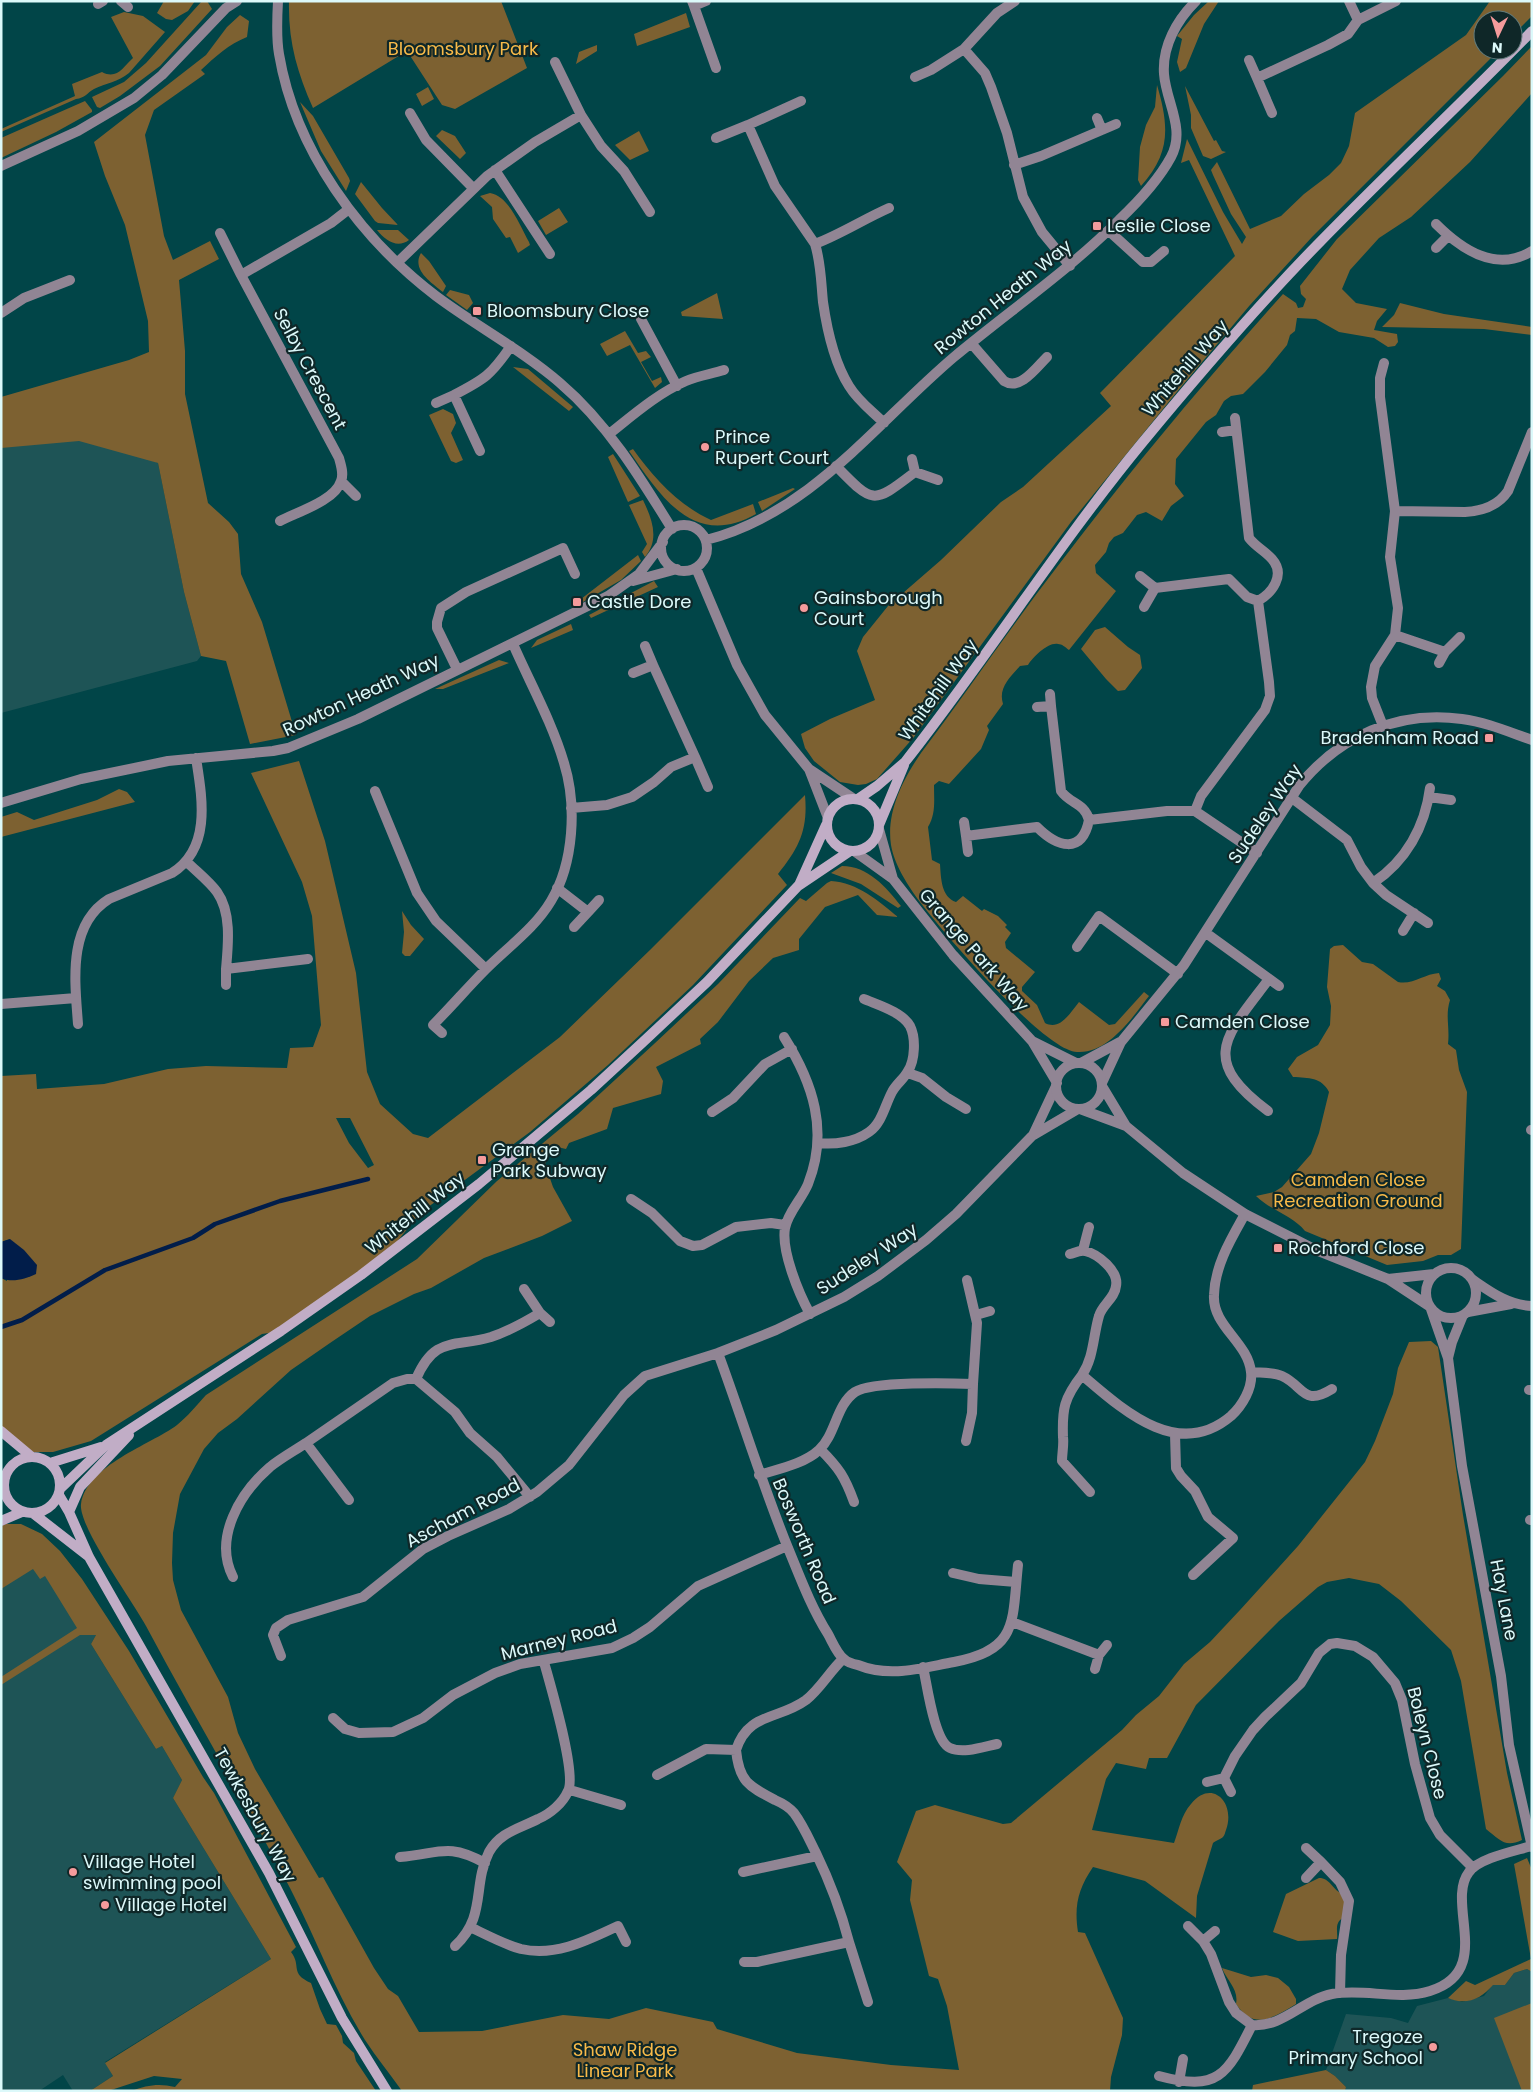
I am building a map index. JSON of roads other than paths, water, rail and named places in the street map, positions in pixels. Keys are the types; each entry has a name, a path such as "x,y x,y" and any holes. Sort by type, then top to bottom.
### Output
{"main road":[{"name":"Whitehill Way","path":"856,799 877,786 905,762 1085,516 1196,380 1319,243 1470,95 1532,31"},
{"name":"Whitehill Way","path":"879,827 905,762"},
{"path":"856,799 872,807 876,813 879,827 876,837 869,846 852,851 835,844 828,834 827,821 837,804 856,799"},
{"name":"Whitehill Way","path":"798,886 827,821"},
{"name":"Whitehill Way","path":"59,1492 106,1445 361,1276 479,1184 592,1090 707,982 798,886 852,851"},
{"path":"69,1512 80,1487 141,1423"},
{"path":"1,1432 32,1457"},
{"name":"Whitehill Way","path":"50,1463 106,1445"},
{"path":"32,1457 42,1458 50,1463 59,1476 59,1492 49,1508 34,1514 22,1512 9,1503 2,1482 16,1461 32,1457"},
{"name":"Tewkesbury Way","path":"59,1492 89,1557 269,1873 342,2018 387,2091"},
{"path":"1,1521 22,1512"},
{"name":"Tewkesbury Way","path":"34,1514 89,1557"}],"street":[{"path":"1,166 78,130 134,98 162,75 226,8 237,1"},
{"path":"278,1 278,53 290,98 312,149 349,209 398,262 438,297 560,383 609,434 672,529"},
{"path":"706,1 693,4 716,68"},
{"path":"915,77 931,70 964,49 996,13 1015,1"},
{"name":"Rowton Heath Way","path":"706,540 732,532 768,515 796,498 836,466 948,362 1070,266 1109,230 1151,186 1174,151 1176,128 1164,80 1167,47 1174,29 1196,1"},
{"path":"1349,1 1358,20"},
{"path":"1257,78 1348,34 1358,20 1396,1"},
{"path":"964,49 977,61 991,87 1007,133 1023,197 1034,219 1070,266"},
{"path":"1249,60 1272,113"},
{"path":"555,62 581,115 601,146 624,172 650,212"},
{"path":"716,138 801,101"},
{"path":"410,114 426,140 473,188"},
{"path":"398,262 473,188 495,170 535,142 581,115"},
{"path":"1097,118 1102,130"},
{"path":"1014,164 1042,156 1116,124"},
{"path":"748,125 775,186 815,244 820,262 825,316 842,372 850,387 861,401 884,423"},
{"path":"495,170 550,254"},
{"path":"815,244 850,229 866,218 889,208"},
{"path":"241,275 331,223 349,209"},
{"path":"1436,224 1448,236 1476,255 1487,259 1510,260 1532,251"},
{"path":"1109,230 1142,262 1151,262 1164,252"},
{"name":"Selby Crescent","path":"220,233 339,458 342,471 341,482"},
{"path":"1436,248 1448,236"},
{"path":"1,313 24,298 70,280"},
{"path":"640,319 677,386"},
{"path":"972,343 1004,381 1010,384 1022,381 1047,357"},
{"path":"436,403 484,379 496,368 510,346"},
{"path":"1383,726 1372,698 1371,687 1375,666 1395,635 1398,608 1390,557 1394,511 1381,414 1380,378 1384,363"},
{"path":"609,434 640,409 677,386 687,381 724,370"},
{"path":"454,395 480,452"},
{"path":"1234,418 1249,538 1255,547 1273,560 1278,571 1278,578 1273,588 1258,602"},
{"path":"1222,432 1236,430"},
{"path":"1394,511 1465,512 1476,511 1495,504 1508,491 1532,432"},
{"path":"912,459 915,472"},
{"path":"836,466 862,492 873,496 883,495 915,472"},
{"path":"915,472 938,480"},
{"path":"280,521 322,501 333,493 341,482 356,496"},
{"path":"684,525 691,526 700,531 706,540 704,560 696,568 685,571 677,569 666,560 662,550 662,542 672,529 684,525"},
{"name":"Rowton Heath Way","path":"1,803 96,776 168,761 288,748 358,719 602,599 630,582 649,562 662,542"},
{"path":"457,669 438,628 439,612 446,603 563,548 574,574"},
{"path":"696,568 737,665 754,698 775,729 809,770 856,799"},
{"name":"Rowton Heath Way","path":"630,582 677,569"},
{"path":"1140,576 1155,588 1228,579 1247,597 1258,602"},
{"path":"1144,606 1155,588"},
{"path":"1195,811 1201,796 1257,722 1269,703 1270,682 1258,602"},
{"path":"1395,635 1445,652"},
{"path":"1439,663 1445,652 1460,637"},
{"path":"442,1033 433,1025 486,969 539,918 552,900 568,851 571,808 564,764 513,644"},
{"path":"645,646 708,787"},
{"path":"633,674 653,664"},
{"path":"1050,694 1060,788 1068,799 1081,806 1089,820"},
{"path":"1037,708 1051,706"},
{"name":"Sudeley Way","path":"1102,1085 1121,1042 1178,974 1292,798 1309,774 1330,754 1363,733 1417,718 1462,719 1488,724 1532,740"},
{"path":"571,808 606,805 632,797 654,782 671,767 695,757"},
{"path":"78,1024 76,998 78,949 83,929 94,910 109,899 172,873 187,862 197,841 201,824 200,783 196,758"},
{"path":"809,770 827,821"},
{"path":"375,792 417,893 436,921 486,969"},
{"path":"1373,883 1393,869 1403,857 1424,818 1430,792 1451,800"},
{"path":"1292,798 1347,840 1361,867 1373,883 1386,895 1428,923"},
{"path":"1089,820 1167,811 1195,811 1257,853"},
{"path":"966,836 1037,828 1052,840 1065,845 1077,841 1082,836 1089,820"},
{"path":"964,822 968,852"},
{"name":"Grange Park Way","path":"879,827 894,879"},
{"name":"Grange Park Way","path":"852,851 894,879 953,955 1032,1041 1056,1084"},
{"path":"187,862 218,894 224,907 228,936 226,985"},
{"path":"557,888 588,912"},
{"path":"574,927 599,900"},
{"path":"1403,930 1414,913"},
{"path":"1077,948 1099,916 1178,974"},
{"path":"1206,933 1279,986"},
{"path":"226,969 308,959"},
{"path":"1268,1111 1238,1085 1227,1066 1225,1049 1229,1033 1269,979"},
{"path":"1,1004 76,998"},
{"path":"818,1143 830,1145 844,1142 861,1137 871,1131 881,1116 896,1084 908,1072 913,1048 910,1028 905,1020 864,999"},
{"path":"784,1037 799,1060 811,1090 817,1119 818,1143 814,1168 807,1186 785,1225 786,1247 798,1287 810,1314"},
{"name":"Grange Park Way","path":"1032,1041 1078,1063"},
{"name":"Sudeley Way","path":"1078,1063 1121,1042"},
{"path":"712,1112 733,1098 765,1064 792,1049"},
{"path":"1126,1126 1094,1068 1078,1063 1063,1070 1056,1084 1062,1101 1069,1106 1126,1126 1183,1173 1245,1214 1316,1250 1388,1279 1443,1317 1454,1318 1465,1313 1512,1303 1532,1306"},
{"path":"908,1072 922,1078 946,1097 966,1109"},
{"name":"Sudeley Way","path":"1032,1136 1056,1084"},
{"path":"1079,1109 1089,1107 1096,1102 1102,1085"},
{"name":"Sudeley Way","path":"718,1352 776,1330 810,1314 878,1276 926,1240 972,1199 1032,1136 1079,1109"},
{"path":"631,1199 662,1222 680,1241 693,1246 702,1245 736,1226 771,1223 785,1225"},
{"path":"1082,1375 1128,1412 1144,1422 1175,1434 1199,1432 1213,1428 1235,1412 1247,1395 1251,1372 1241,1348 1219,1318 1213,1297 1222,1257 1245,1214"},
{"path":"1083,1250 1089,1226"},
{"path":"1070,1254 1083,1250 1095,1255 1113,1272 1116,1286 1114,1293 1101,1311 1096,1338 1082,1375 1070,1391 1064,1404 1062,1461 1090,1492"},
{"path":"1388,1279 1434,1274 1443,1269 1456,1268 1464,1271 1473,1280 1512,1303"},
{"path":"1430,1308 1426,1296 1426,1288 1434,1274"},
{"path":"966,1440 971,1422 976,1315 967,1280"},
{"path":"1465,1313 1476,1297 1473,1280"},
{"path":"524,1289 540,1313 550,1322"},
{"name":"Hay Lane","path":"1430,1308 1448,1358 1462,1466 1501,1676 1509,1745 1532,1847"},
{"path":"976,1315 990,1311"},
{"path":"416,1380 425,1362 439,1348 446,1344 500,1334 540,1313"},
{"name":"Hay Lane","path":"1448,1358 1452,1342 1465,1313"},
{"name":"Bosworth Road","path":"718,1352 759,1475 787,1546 820,1620 843,1659"},
{"name":"Ascham Road","path":"281,1656 272,1635 281,1624 310,1612 362,1597 423,1549 448,1536 509,1510 530,1497 569,1465 624,1395 637,1382 653,1372 718,1352"},
{"path":"1251,1372 1280,1375 1288,1379 1300,1392 1310,1396 1324,1395 1332,1389"},
{"path":"232,1577 225,1556 225,1546 232,1520 240,1504 262,1474 393,1383 407,1379 416,1380 455,1412 470,1433 497,1457 530,1497"},
{"path":"759,1475 806,1459 820,1449 848,1398 856,1391 867,1387 885,1385 973,1384"},
{"path":"1175,1434 1176,1468 1196,1491 1208,1516 1233,1538 1193,1575"},
{"path":"306,1444 349,1500"},
{"path":"820,1449 845,1477 854,1502"},
{"name":"Marney Road","path":"333,1718 345,1729 360,1733 393,1732 423,1718 453,1695 495,1672 520,1664 544,1662 612,1648 650,1627 698,1586 787,1546"},
{"path":"868,2002 843,1917 804,1828 793,1812 784,1804 758,1792 745,1782 739,1770 736,1750 742,1735 751,1725 757,1720 792,1710 808,1698 831,1670 843,1659 867,1669 884,1672 923,1667 982,1655 993,1650 999,1644 1012,1622 1018,1565"},
{"path":"953,1573 979,1579 1016,1582"},
{"path":"1012,1622 1099,1655"},
{"name":"Boleyn Close","path":"1224,1778 1234,1756 1265,1716 1301,1683 1319,1653 1330,1644 1337,1643 1355,1646 1373,1657 1395,1683 1402,1700 1413,1756 1430,1818 1440,1835 1473,1868"},
{"path":"1095,1669 1099,1655 1107,1645"},
{"path":"455,1946 466,1935 470,1927 477,1909 485,1864 496,1841 507,1833 546,1814 563,1800 570,1790 568,1752 544,1662"},
{"path":"923,1667 938,1731 946,1746 951,1749 962,1750 997,1744"},
{"path":"657,1775 706,1749 736,1750"},
{"path":"1207,1782 1224,1778 1231,1792"},
{"path":"570,1790 621,1805"},
{"path":"1188,1926 1203,1941 1213,1959 1229,2002 1236,2013 1252,2025 1262,2026 1273,2023 1310,2002 1331,1994 1415,1994 1432,1990 1444,1984 1455,1975 1461,1965 1466,1945 1462,1892 1464,1882 1473,1868 1491,1859 1532,1847"},
{"path":"1306,1848 1340,1882 1349,1901 1341,1955 1340,1994"},
{"path":"400,1857 444,1850 465,1854 485,1864"},
{"path":"744,1872 817,1856"},
{"path":"1306,1878 1320,1862"},
{"path":"470,1927 504,1943 532,1950 566,1948 583,1943 618,1926 626,1942"},
{"path":"1203,1941 1215,1931"},
{"path":"744,1962 757,1962 849,1942"},
{"path":"1159,2076 1178,2082 1192,2083 1204,2082 1217,2077 1226,2070 1236,2056 1252,2025"},
{"path":"1178,2082 1183,2059"}],"water":[{"path":"10,1239 24,1250 37,1265 36,1274 18,1280 1,1278 1,1242"}],"waterway":[{"path":"1,1327 22,1320 105,1270 193,1238 215,1224 280,1201 368,1179"}],"place":[{"name":"Leslie Close","path":"1097,226"},
{"name":"Bloomsbury Close","path":"477,311"},
{"name":"Prince Rupert Court","path":"705,447"},
{"name":"Castle Dore","path":"577,602"},
{"name":"Gainsborough Court","path":"804,608"},
{"name":"Bradenham Road","path":"1489,738"},
{"name":"Camden Close","path":"1165,1022"},
{"name":"Grange Park Subway","path":"482,1160"},
{"name":"Rochford Close","path":"1278,1248"},
{"name":"Village Hotel swimming pool","path":"73,1872"},
{"name":"Village Hotel","path":"105,1905"},
{"name":"Tregoze Primary School","path":"1433,2047"}],"park label":[{"name":"Bloomsbury Park","path":"463,49"},
{"name":"Camden Close Recreation Ground","path":"1358,1190"},
{"name":"Shaw Ridge Linear Park","path":"625,2060"}]}
